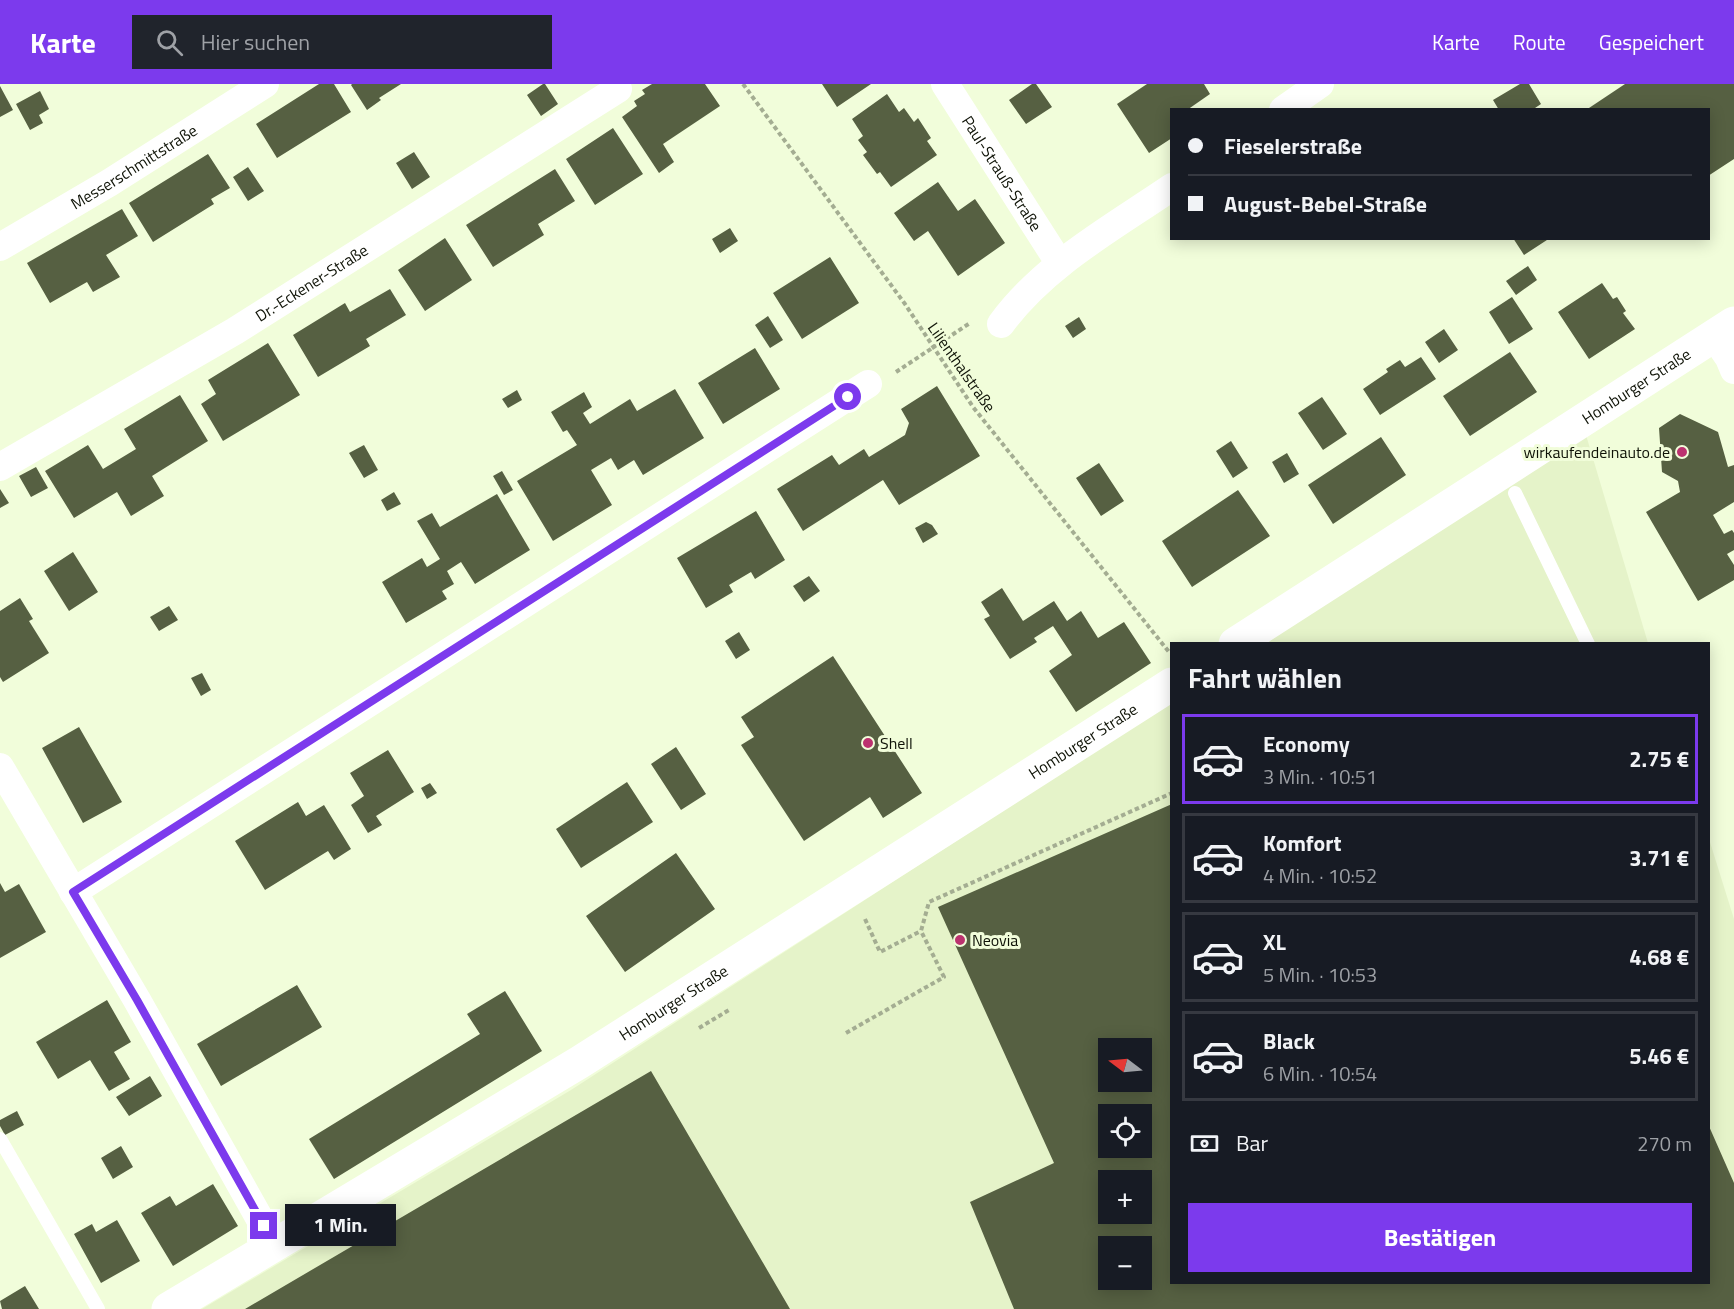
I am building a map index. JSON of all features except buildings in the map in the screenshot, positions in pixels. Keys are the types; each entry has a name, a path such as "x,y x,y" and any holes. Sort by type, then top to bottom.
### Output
{"main road":[{"name":"Homburger Straße","path":"1238,642 1724,329"},
{"name":"Homburger Straße","path":"168,1309 580,1062 1170,685"}],"street":[{"name":"Messerschmittstraße","path":"0,247 109,183 266,84"},
{"name":"Paul-Strauß-Straße","path":"945,84 1060,264"},
{"path":"1286,108 1320,84"},
{"name":"Dr.-Eckener-Straße","path":"0,468 235,331 618,89"},
{"path":"1001,324 1031,288 1060,264 1170,188"},
{"path":"1724,329 1729,358 1734,370"},
{"path":"73,892 868,384"},
{"path":"0,767 137,1000 275,1246"}],"lane":[{"path":"1515,493 1587,642"},
{"path":"0,1139 98,1309"}],"path":[{"name":"Lilienthalstraße","path":"743,84 904,304 973,407 1170,653"},
{"path":"868,384 897,372 982,314 1001,324"},
{"path":"846,1033 944,977 921,931 929,902 1170,794"},
{"path":"865,920 880,952 921,931"}],"shaded area":[{"path":"1586,435 1648,642 1266,642"},
{"path":"1170,703 1170,1284 1710,1284 1710,842 1734,919 1734,1309 202,1309 571,1090"}],"place":[{"name":"wirkaufendeinauto.de","path":"1682,452"},
{"name":"Shell","path":"868,743"},
{"name":"Neovia","path":"960,940"}],"route":[{"path":"264,1226 137,1000 73,892 848,397"}]}
